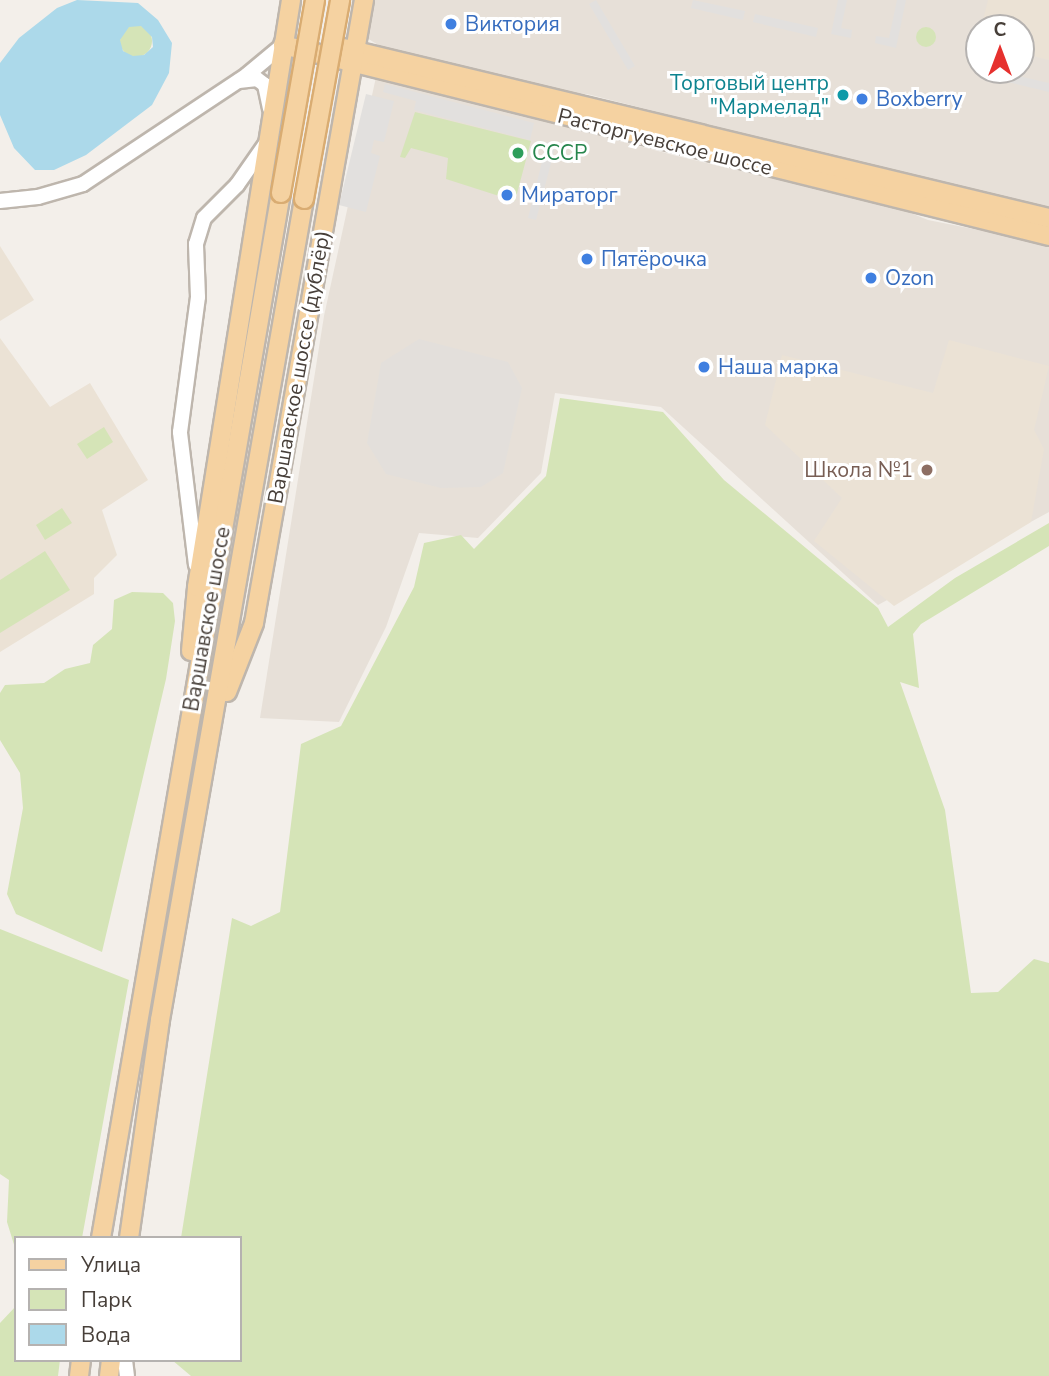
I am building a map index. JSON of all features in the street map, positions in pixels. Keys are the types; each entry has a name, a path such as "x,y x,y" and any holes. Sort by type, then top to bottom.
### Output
{"main road":[{"path":"188,724 197,587 244,307 270,108 291,0"},
{"name":"Варшавское шоссе","path":"101,1236 315,0"},
{"name":"Варшавское шоссе","path":"129,1236 160,1020 340,0"},
{"name":"Варшавское шоссе (дублёр)","path":"213,728 254,623 364,0"},
{"path":"283,45 354,54"},
{"name":"Расторгуевское шоссе","path":"354,54 1049,218"},
{"name":"Расторгуевское шоссе","path":"354,54 1049,236"}],"street":[{"path":"0,201 38,197 83,184 237,82 283,45"},
{"path":"237,82 257,79 265,85 270,108"},
{"path":"197,587 180,432 198,298 196,244 205,218 237,185 265,145"}],"shaded area":[{"path":"375,0 1049,0 1049,212 988,192 906,177 711,131 701,123 587,94 561,93 383,48 367,38"},
{"path":"596,0 635,66 628,70 589,4"},
{"path":"693,0 745,11 743,20 691,8"},
{"path":"838,0 847,0 841,28 852,30 851,38 831,34"},
{"path":"897,0 906,0 896,48 875,43 876,36 889,38"},
{"path":"988,0 1049,0 1049,60 1035,56 1035,14 984,14"},
{"path":"755,14 818,28 816,37 753,22"},
{"path":"376,77 677,156 901,209 928,220 1049,244 1049,512 878,605 661,407 555,393 541,473 478,538 419,533 386,627 339,722 260,718 324,316"},
{"path":"1035,80 1049,83 1049,92 1016,84 1035,84"},
{"path":"385,84 534,123 530,140 414,110 416,101 383,92"},
{"path":"366,94 394,101 384,142 374,140 371,153 380,156 366,212 339,205"},
{"path":"547,142 556,144 536,220 528,218"},
{"path":"0,246 34,300 0,321"},
{"path":"0,338 50,407 90,383 148,480 102,510 117,555 94,578 94,594 0,652"},
{"path":"419,339 508,362 522,388 503,473 481,487 441,488 386,474 367,443 381,363"},
{"name":"Школа №1","path":"949,340 1049,366 1034,430 1044,449 1031,522 894,606 814,541 842,498 765,425 782,355 933,393"}],"green space":[{"path":"136,25 147,30 152,41 147,52 136,57 125,52 120,41 125,30"},
{"path":"926,27 933,30 936,37 933,44 926,47 919,44 916,37 919,30"},
{"path":"415,112 531,141 515,201 446,179 448,158 411,148 405,158 400,157"},
{"path":"560,398 663,412 724,480 878,608 888,627 955,578 1049,523 1049,546 921,624 913,634 919,688 900,682 945,810 971,993 998,992 1034,959 1049,963 1049,1376 191,1376 174,1362 242,1362 242,1236 181,1236 232,918 251,926 280,912 301,744 341,726 414,587 424,543 461,535 474,549 546,476"},
{"path":"104,427 113,442 87,459 77,444"},
{"path":"62,508 72,523 45,540 36,525"},
{"path":"45,551 70,590 0,633 0,580"},
{"path":"132,592 163,593 173,603 175,621 166,679 102,952 16,914 7,894 23,808 20,773 0,740 0,693 5,685 44,683 65,669 90,663 93,645 112,629 114,600"},
{"path":"0,929 129,980 82,1236 14,1236 14,1245 7,1222 9,1180 0,1174"},
{"path":"14,1308 14,1362 60,1362 58,1376 0,1376 0,1323"}],"water":[{"path":"77,0 138,3 158,20 172,43 169,73 152,105 86,155 54,170 35,170 14,148 0,115 0,63 19,38 57,8","holes":["141,26 152,37 153,47 144,55 133,56 123,51 120,40 129,27"]}],"place":[{"name":"Виктория","path":"451,24"},
{"name":"Торговый центр \"Мармелад\"","path":"843,95"},
{"name":"Boxberry","path":"862,99"},
{"name":"СССР","path":"518,153"},
{"name":"Мираторг","path":"507,195"},
{"name":"Пятёрочка","path":"587,259"},
{"name":"Ozon","path":"871,278"},
{"name":"Наша марка","path":"704,367"},
{"name":"Школа №1","path":"927,470"}]}
